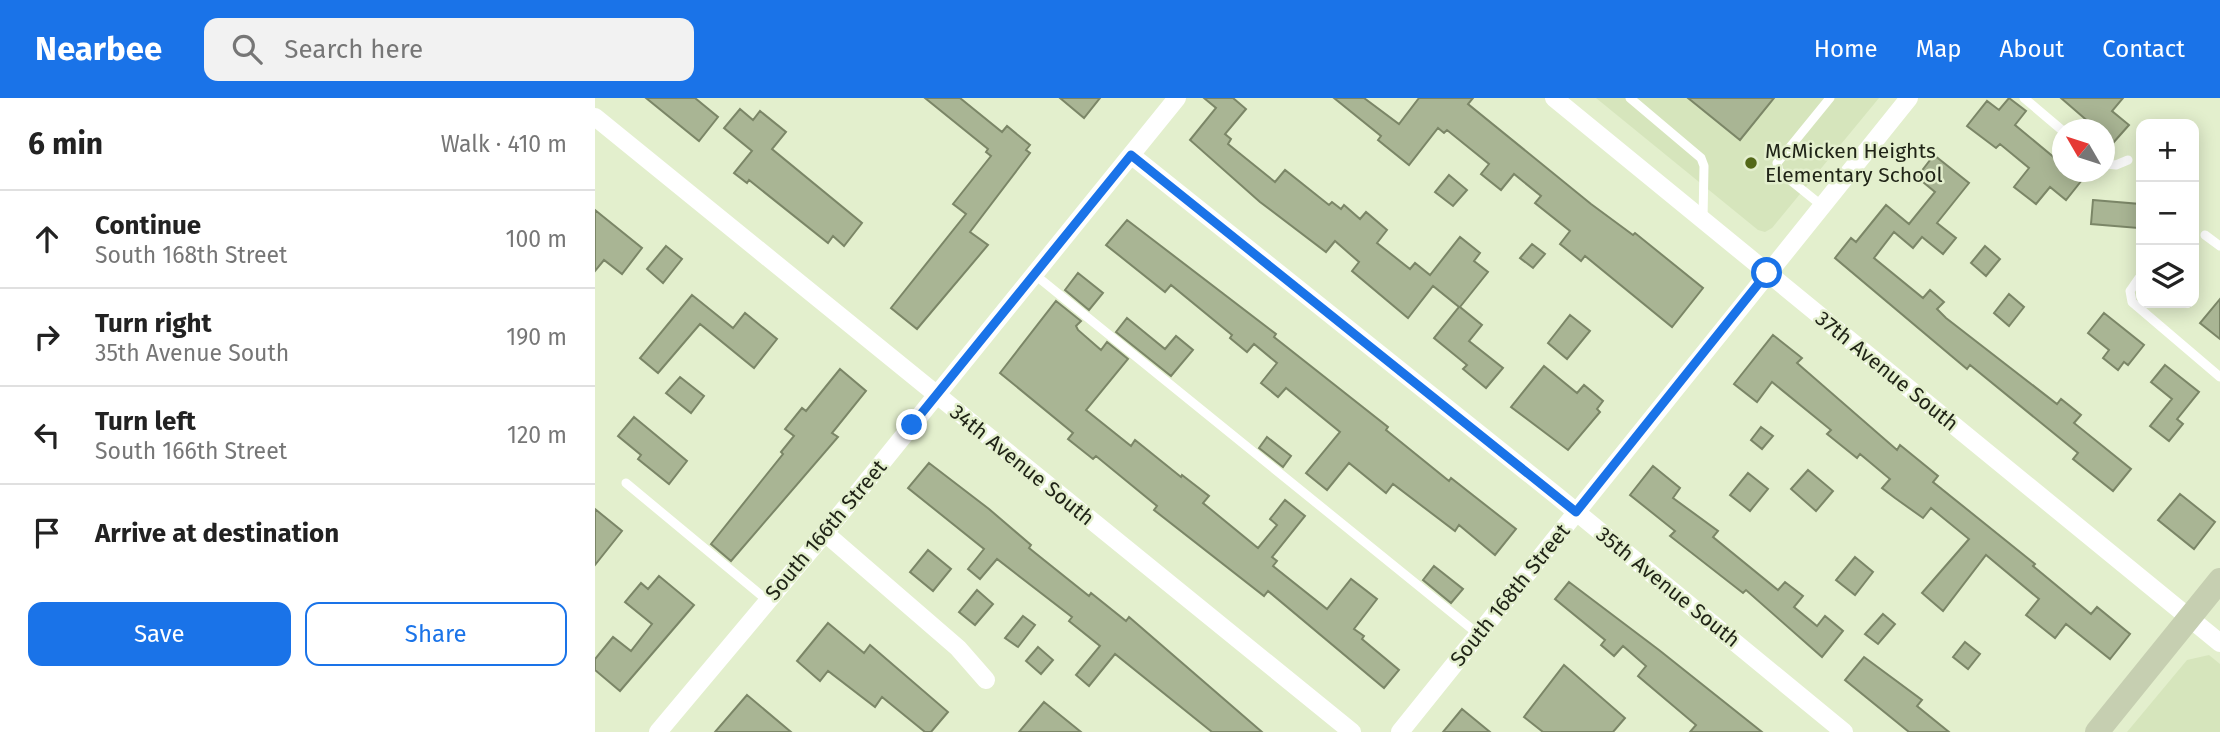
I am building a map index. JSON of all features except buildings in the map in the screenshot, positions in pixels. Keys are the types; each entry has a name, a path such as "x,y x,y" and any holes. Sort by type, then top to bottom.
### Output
{"street":[{"name":"South 166th Street","path":"658,732 825,533 1177,98"},
{"name":"37th Avenue South","path":"1554,98 2220,643"},
{"name":"South 168th Street","path":"1400,732 1909,98"},
{"name":"34th Avenue South","path":"595,117 1352,732"},
{"name":"35th Avenue South","path":"1131,155 1576,512 1844,732"},
{"path":"825,533 958,648 986,680"},
{"path":"2097,732 2220,580"}],"lane":[{"path":"1630,98 1701,158 1704,166 1703,220"},
{"path":"1821,205 1779,171 1777,163 1830,98"},
{"path":"2024,98 2052,122"},
{"path":"2115,165 2128,160"},
{"path":"2205,235 2220,246"},
{"path":"1034,274 1478,634"},
{"path":"2136,282 2130,291 2136,305"},
{"path":"2140,308 2220,377"},
{"path":"626,482 768,601"}],"shaded area":[{"name":"McMicken Heights Elementary School","path":"1596,98 1879,98 1772,228 1765,232 1758,230"},
{"path":"2209,655 2220,664 2220,732 2127,732 2187,660"}],"place":[{"name":"McMicken Heights Elementary School","path":"1751,163"}],"route":[{"path":"912,425 1131,155 1576,512 1767,273"}]}
